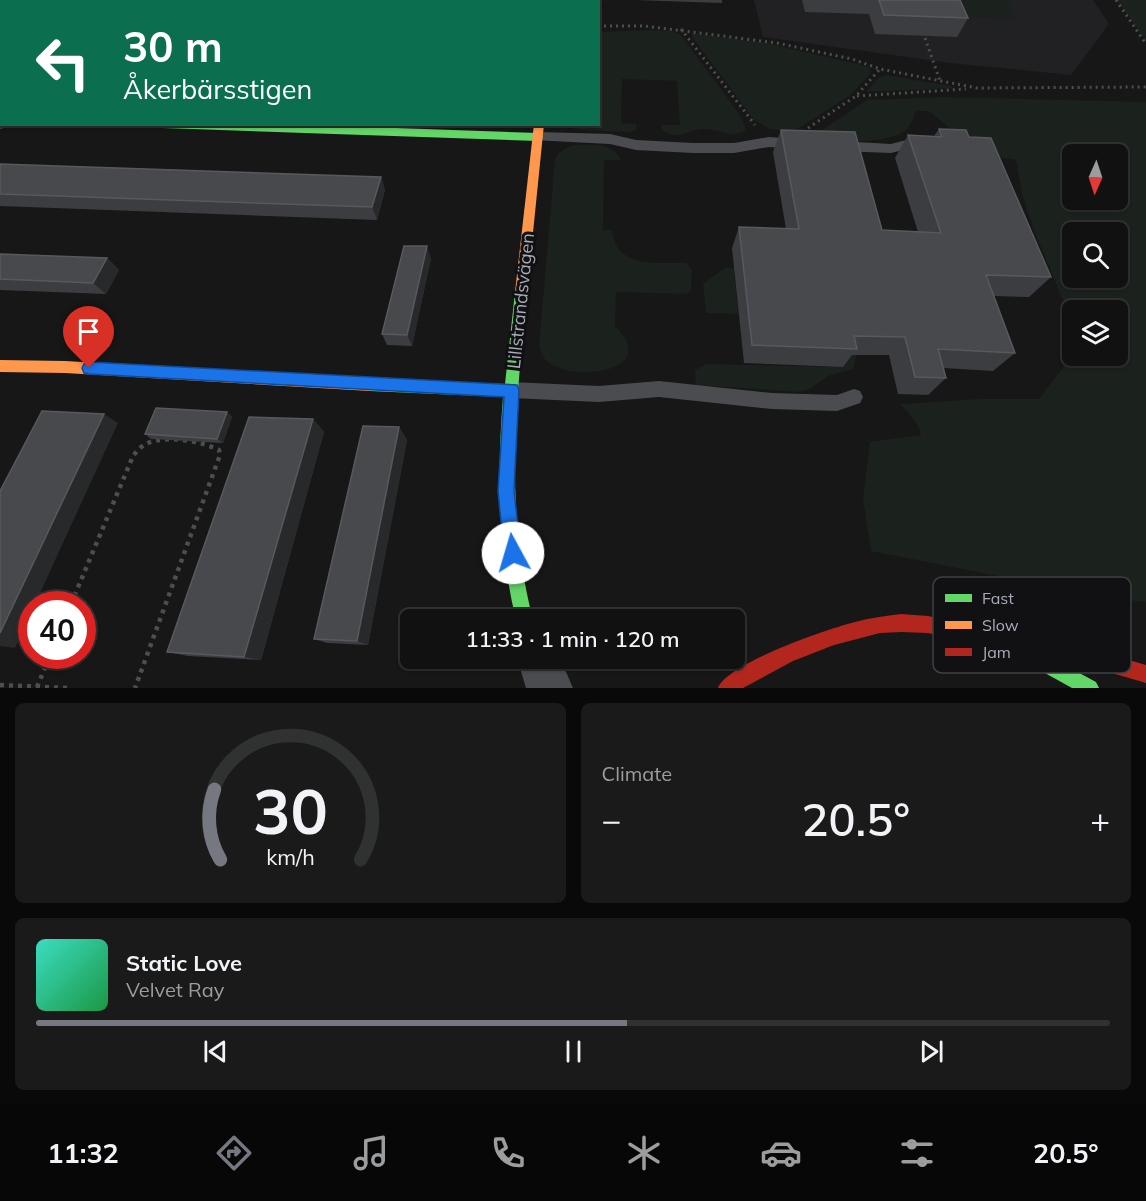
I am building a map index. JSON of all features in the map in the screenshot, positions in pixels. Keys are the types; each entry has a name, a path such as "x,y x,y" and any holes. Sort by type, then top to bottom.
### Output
{"street":[{"path":"288,126 539,130"},
{"name":"Lillstrandsvägen","path":"522,609 517,594 506,491 512,390 539,130"},
{"path":"6,371 65,367 483,391 512,390"},
{"path":"727,688 750,671 854,631 900,623 933,626"},
{"path":"541,669 551,688"},
{"path":"1131,670 1146,674"},
{"path":"1063,673 1090,688"}],"lane":[{"path":"539,130 610,139 636,145 693,148 734,148 769,142 870,148 913,145 928,137"},
{"path":"512,390 598,394 659,389 772,401 837,403 854,397"}],"path":[{"path":"1116,0 1146,44"},
{"path":"600,26 681,29 777,43 852,59 880,69 977,88"},
{"path":"681,29 749,120 760,129"},
{"path":"925,38 940,81"},
{"path":"807,129 856,96 880,69"},
{"path":"856,96 977,88 1146,87"},
{"path":"180,443 184,433"},
{"path":"76,591 133,456 138,450 153,442 208,444 219,450 220,455 135,688"},
{"path":"37,687 45,669"},
{"path":"0,685 68,688"}],"shaded area":[{"path":"754,0 1093,0 1109,24 1071,75 950,63 763,37"},
{"path":"962,0 1007,0 1016,19 969,17"},
{"path":"1117,0 1146,0 1146,41"},
{"path":"650,30 680,34 740,115 746,130 735,134 710,129 678,135 667,133 662,130 661,125 680,125 677,81 622,79 621,123 637,124 636,130 632,132 582,130 564,126 600,126 600,32"},
{"path":"692,33 766,43 866,66 870,68 870,74 851,95 799,128 787,131 770,129 754,120 692,37"},
{"path":"887,75 953,88 866,92 878,78"},
{"path":"942,97 1146,102 1146,602 1131,601 1131,577 1003,577 871,551 863,498 870,442 921,435 915,422 901,404 980,399 1039,399 1064,366 1128,366 1128,300 1063,300 1034,231 1022,194 1016,160 980,154 929,111 916,111 908,128 888,138 861,141 810,138 867,100"},
{"path":"575,145 607,147 613,150 621,160 604,160 603,230 612,230 615,243 621,251 639,261 686,263 692,270 691,290 686,294 616,292 615,326 627,342 628,355 620,364 606,370 589,372 556,367 544,358 539,346 555,160 563,150"},
{"path":"726,267 734,269 738,314 706,313 703,284"},
{"path":"839,346 856,355 853,369 828,376 810,389 799,392 696,385 695,370 707,364 843,367"}],"building":[{"path":"879,0 960,0 968,18 884,15"},
{"path":"939,129 966,130 969,137 991,138 1051,277 986,275 1015,353 938,349 946,378 915,377 905,337 854,336 857,349 752,345 739,227 799,229 781,130 855,132 882,230 941,233 908,135 942,137"},
{"path":"0,164 381,177 372,207 0,194"},
{"path":"404,246 427,246 407,335 382,334"},
{"path":"0,254 107,258 93,283 0,279"},
{"path":"156,408 227,412 217,439 145,434"},
{"path":"42,411 104,414 0,633 0,491"},
{"path":"249,417 313,419 244,657 167,652"},
{"path":"363,426 399,427 357,641 314,639"}],"traffic: fast":[{"path":"221,126 538,137"},
{"path":"521,292 509,415 507,499 509,540 522,609"},
{"path":"370,385 483,391 511,390"},
{"path":"1062,673 1090,688"}],"traffic: slow":[{"path":"521,292 539,126"},
{"path":"0,366 65,367 370,385"}],"traffic: jam":[{"path":"727,688 764,665 834,636 880,625 915,623 933,626"},
{"path":"1131,669 1146,674"}],"route":[{"path":"89,368 483,391 512,390 506,491 513,553"}]}
